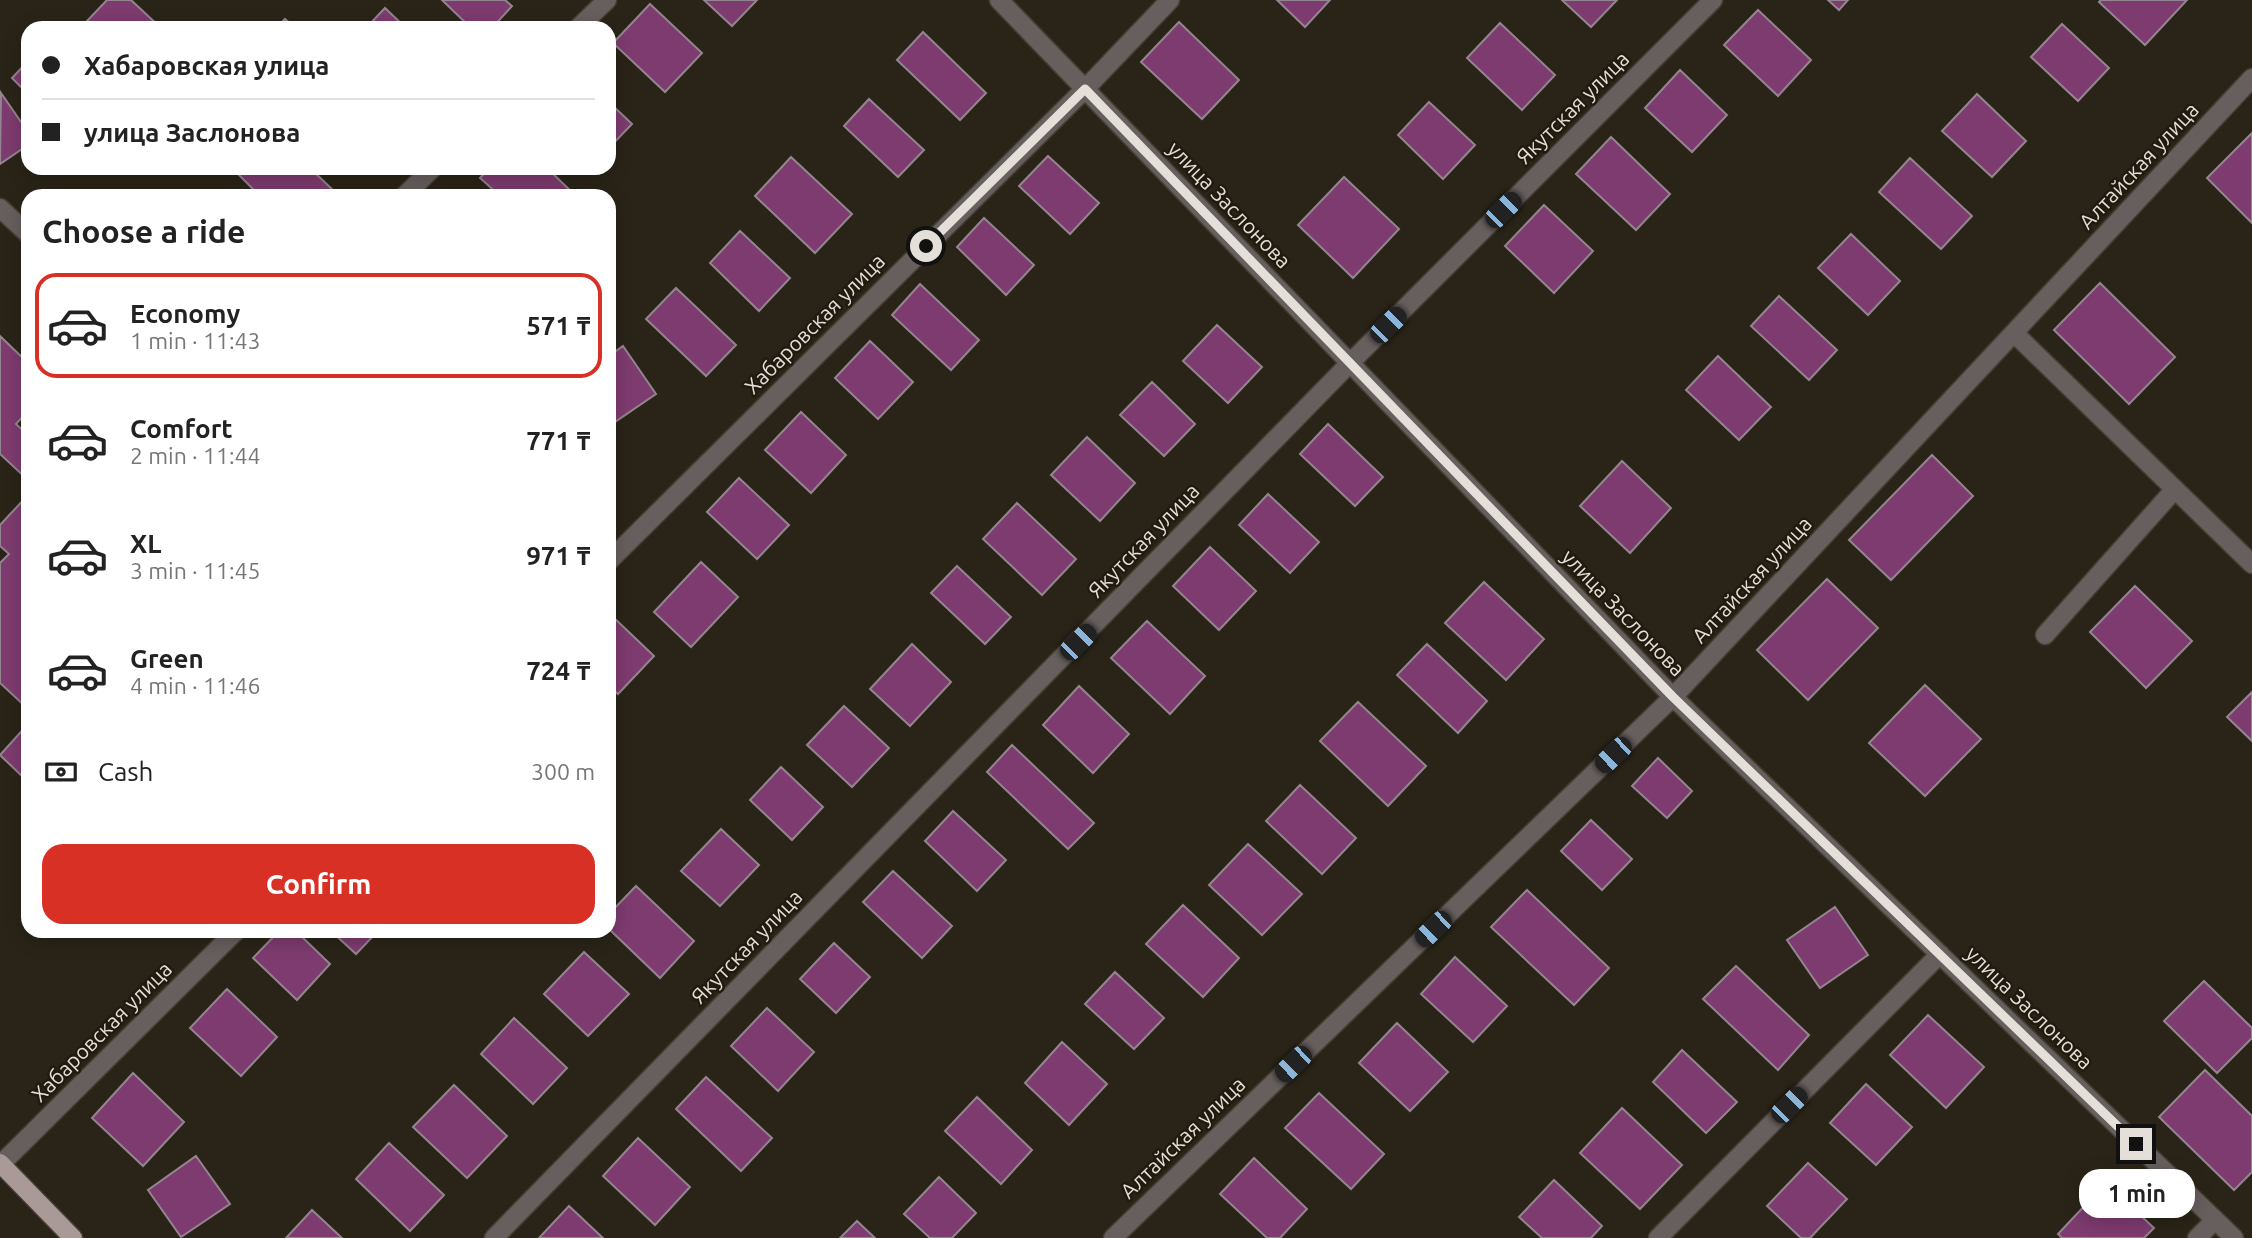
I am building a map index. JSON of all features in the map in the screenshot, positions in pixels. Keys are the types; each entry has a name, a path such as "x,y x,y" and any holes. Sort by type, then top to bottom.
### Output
{"main road":[{"path":"0,1164 73,1238"}],"street":[{"path":"585,21 607,0"},
{"name":"улица Заслонова","path":"999,0 1673,697 2234,1238"},
{"name":"Хабаровская улица","path":"616,554 1085,89 1170,0"},
{"name":"Якутская улица","path":"494,1238 1350,363 1713,0"},
{"name":"Алтайская улица","path":"1113,1238 1673,697 2252,78"},
{"path":"411,189 426,175"},
{"path":"0,208 21,228"},
{"path":"2014,333 2252,564"},
{"path":"2045,635 2175,489"},
{"name":"Хабаровская улица","path":"0,1164 229,938"},
{"path":"1658,1238 1940,954"},
{"path":"2197,1238 2215,1220"}],"building":[{"path":"107,0 131,0 154,21 87,21"},
{"path":"442,0 505,0 512,6 498,21 464,21"},
{"path":"704,0 757,0 732,26"},
{"path":"1277,0 1330,0 1305,27"},
{"path":"1562,0 1617,0 1591,27"},
{"path":"1828,0 1848,0 1839,10"},
{"path":"2187,0 2145,45 2099,2"},
{"path":"650,4 702,53 665,92 616,46 616,40"},
{"path":"385,8 399,21 373,21"},
{"path":"1758,10 1811,60 1778,96 1724,45"},
{"path":"1179,22 1239,80 1202,119 1141,62"},
{"path":"1500,23 1555,75 1522,110 1467,58"},
{"path":"2062,24 2109,68 2078,101 2031,57"},
{"path":"923,32 986,93 960,120 897,60"},
{"path":"21,68 21,87 12,78"},
{"path":"1680,70 1727,115 1692,152 1645,108"},
{"path":"1,93 21,122 21,150 0,164"},
{"path":"1977,94 2026,141 1992,177 1942,131"},
{"path":"869,99 924,150 898,177 844,126"},
{"path":"1429,102 1475,145 1443,179 1398,135"},
{"path":"616,109 632,124 616,141"},
{"path":"2252,133 2252,223 2207,178"},
{"path":"1611,137 1670,194 1636,230 1576,174"},
{"path":"1048,156 1099,203 1070,234 1019,186"},
{"path":"791,157 852,214 815,253 755,196"},
{"path":"1910,158 1972,216 1941,249 1879,192"},
{"path":"239,175 317,175 332,189 253,189"},
{"path":"483,175 554,175 569,189 492,189 480,178"},
{"path":"1344,177 1399,229 1353,278 1298,225"},
{"path":"1544,205 1593,251 1554,293 1505,246"},
{"path":"984,218 1034,265 1006,295 957,247"},
{"path":"740,231 790,278 759,311 710,263"},
{"path":"1851,234 1900,281 1868,315 1818,268"},
{"path":"2100,283 2175,357 2129,404 2054,330"},
{"path":"920,284 979,340 951,370 892,315"},
{"path":"676,288 736,345 706,376 646,319"},
{"path":"1779,296 1837,350 1809,380 1751,326"},
{"path":"1217,325 1262,367 1228,403 1183,361"},
{"path":"0,336 21,356 21,419 16,424 21,429 21,474 0,454"},
{"path":"870,341 913,382 878,419 835,378"},
{"path":"623,346 656,394 616,421 616,351"},
{"path":"1718,356 1771,407 1739,440 1686,390"},
{"path":"1152,382 1195,424 1164,456 1120,415"},
{"path":"801,412 846,455 811,493 765,450"},
{"path":"1328,424 1383,477 1355,506 1300,454"},
{"path":"1087,437 1135,483 1100,521 1051,475"},
{"path":"1932,455 1973,496 1891,580 1849,540"},
{"path":"1622,461 1671,508 1630,553 1580,506"},
{"path":"739,478 789,525 757,559 707,512"},
{"path":"1268,494 1319,542 1290,573 1239,525"},
{"path":"21,502 21,702 0,683 0,563 9,554 0,546 0,525"},
{"path":"1017,503 1076,559 1042,595 983,539"},
{"path":"1210,547 1256,591 1219,630 1173,586"},
{"path":"701,562 738,597 691,647 654,612"},
{"path":"957,566 1011,617 985,644 931,593"},
{"path":"1827,579 1878,628 1808,700 1757,650"},
{"path":"1484,582 1544,639 1506,680 1445,623"},
{"path":"2135,586 2192,641 2146,688 2090,632"},
{"path":"616,620 654,656 618,694 616,692"},
{"path":"1147,621 1205,676 1170,714 1111,658"},
{"path":"912,644 951,682 910,726 870,689"},
{"path":"1427,644 1487,701 1458,733 1397,675"},
{"path":"1925,685 1981,739 1925,796 1869,743"},
{"path":"1079,686 1129,734 1093,773 1043,725"},
{"path":"2252,692 2252,741 2227,717"},
{"path":"1358,702 1426,766 1388,806 1320,741"},
{"path":"844,706 889,748 852,787 807,745"},
{"path":"21,732 21,775 0,755"},
{"path":"1012,745 1094,823 1068,849 987,772"},
{"path":"1658,758 1692,791 1667,818 1632,786"},
{"path":"781,767 823,807 792,840 750,800"},
{"path":"1300,785 1356,838 1322,874 1266,821"},
{"path":"953,811 1006,860 977,891 925,841"},
{"path":"1591,820 1632,859 1602,890 1561,851"},
{"path":"721,829 759,865 720,906 681,871"},
{"path":"1248,844 1302,894 1262,935 1209,885"},
{"path":"893,871 952,926 922,958 863,902"},
{"path":"636,886 694,941 660,978 616,936 616,907"},
{"path":"1527,890 1609,968 1574,1005 1491,927"},
{"path":"1183,905 1239,958 1203,997 1146,944"},
{"path":"1835,907 1868,955 1820,988 1787,940"},
{"path":"272,938 303,938 330,964 297,1000 253,958"},
{"path":"339,938 371,938 356,954"},
{"path":"834,943 870,977 836,1013 800,979"},
{"path":"584,952 629,994 588,1036 544,994"},
{"path":"1455,957 1507,1006 1473,1042 1421,994"},
{"path":"1736,966 1809,1035 1778,1070 1703,999"},
{"path":"1115,972 1164,1018 1134,1049 1085,1004"},
{"path":"2204,981 2252,1028 2252,1038 2217,1073 2164,1021"},
{"path":"227,989 277,1037 241,1076 190,1028"},
{"path":"767,1008 814,1052 778,1091 731,1046"},
{"path":"1928,1015 1984,1067 1946,1108 1890,1055"},
{"path":"514,1018 567,1068 533,1104 481,1054"},
{"path":"1397,1023 1448,1072 1410,1111 1359,1063"},
{"path":"1062,1042 1107,1084 1069,1125 1025,1083"},
{"path":"1682,1050 1737,1102 1706,1133 1653,1082"},
{"path":"2205,1070 2252,1116 2252,1172 2234,1190 2159,1117"},
{"path":"133,1073 184,1122 143,1166 92,1118"},
{"path":"706,1077 772,1138 741,1171 676,1109"},
{"path":"1866,1084 1912,1127 1876,1165 1830,1123"},
{"path":"454,1085 507,1136 467,1178 413,1127"},
{"path":"1319,1093 1384,1154 1351,1189 1285,1128"},
{"path":"977,1097 1032,1150 1001,1184 945,1131"},
{"path":"1622,1108 1682,1165 1640,1209 1580,1153"},
{"path":"638,1138 690,1187 655,1225 603,1176"},
{"path":"389,1143 444,1195 410,1231 356,1179"},
{"path":"196,1156 230,1204 181,1237 148,1190"},
{"path":"1254,1158 1307,1209 1280,1238 1267,1238 1220,1194"},
{"path":"1808,1163 1847,1199 1810,1238 1801,1238 1767,1206"},
{"path":"939,1177 976,1213 952,1238 930,1238 904,1214"},
{"path":"1554,1180 1602,1226 1591,1238 1542,1238 1519,1217"},
{"path":"2106,1183 2154,1228 2144,1238 2062,1238 2058,1234"},
{"path":"569,1206 603,1238 539,1238"},
{"path":"312,1210 342,1238 286,1238"},
{"path":"857,1221 875,1238 840,1238"}],"route":[{"path":"926,246 1085,89 1673,697 2136,1144"}]}
